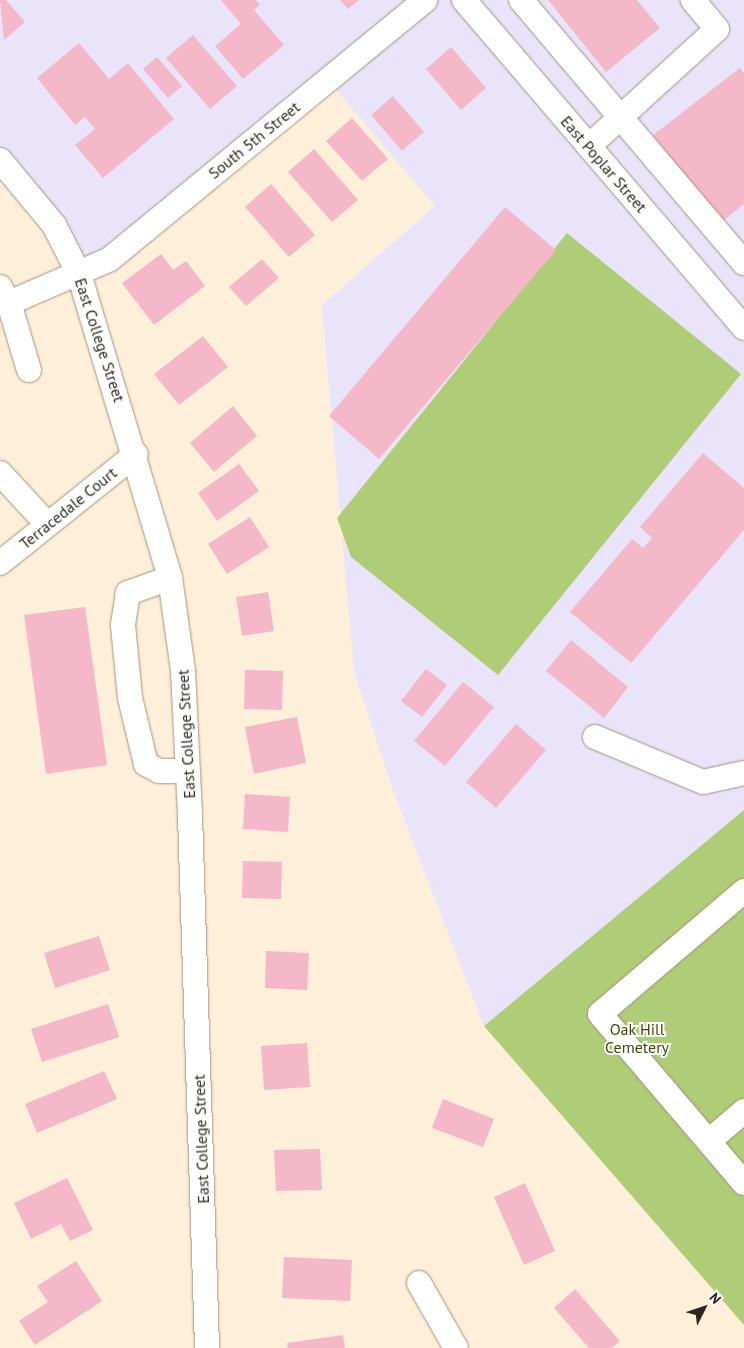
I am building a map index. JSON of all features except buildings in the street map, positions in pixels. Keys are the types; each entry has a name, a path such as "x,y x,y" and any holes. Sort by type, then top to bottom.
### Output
{"street":[{"name":"South 5th Street","path":"4,295 79,274 110,259 425,0"},
{"name":"East Poplar Street","path":"464,0 744,328"},
{"path":"521,0 744,263"},
{"path":"589,146 717,29 693,0"},
{"name":"East College Street","path":"0,160 54,225 79,274 136,454 170,578 183,671 207,1348"},
{"path":"4,295 29,370"},
{"name":"Terracedale Court","path":"0,563 136,454"},
{"path":"0,473 47,524"},
{"path":"170,578 128,593 124,634 130,698 146,764 159,771 187,771"},
{"path":"595,737 703,782 744,773"},
{"path":"744,891 600,1014 744,1182"},
{"path":"709,1141 744,1111"},
{"path":"418,1283 456,1348"}],"shaded area":[{"path":"0,0 744,0 744,810 484,1026 393,790 354,672 322,305 435,206 326,78 82,273 0,174"}],"green space":[{"path":"567,233 741,374 498,675 351,557 337,518"},
{"name":"Oak Hill Cemetery","path":"744,810 744,1325 484,1026"}]}
